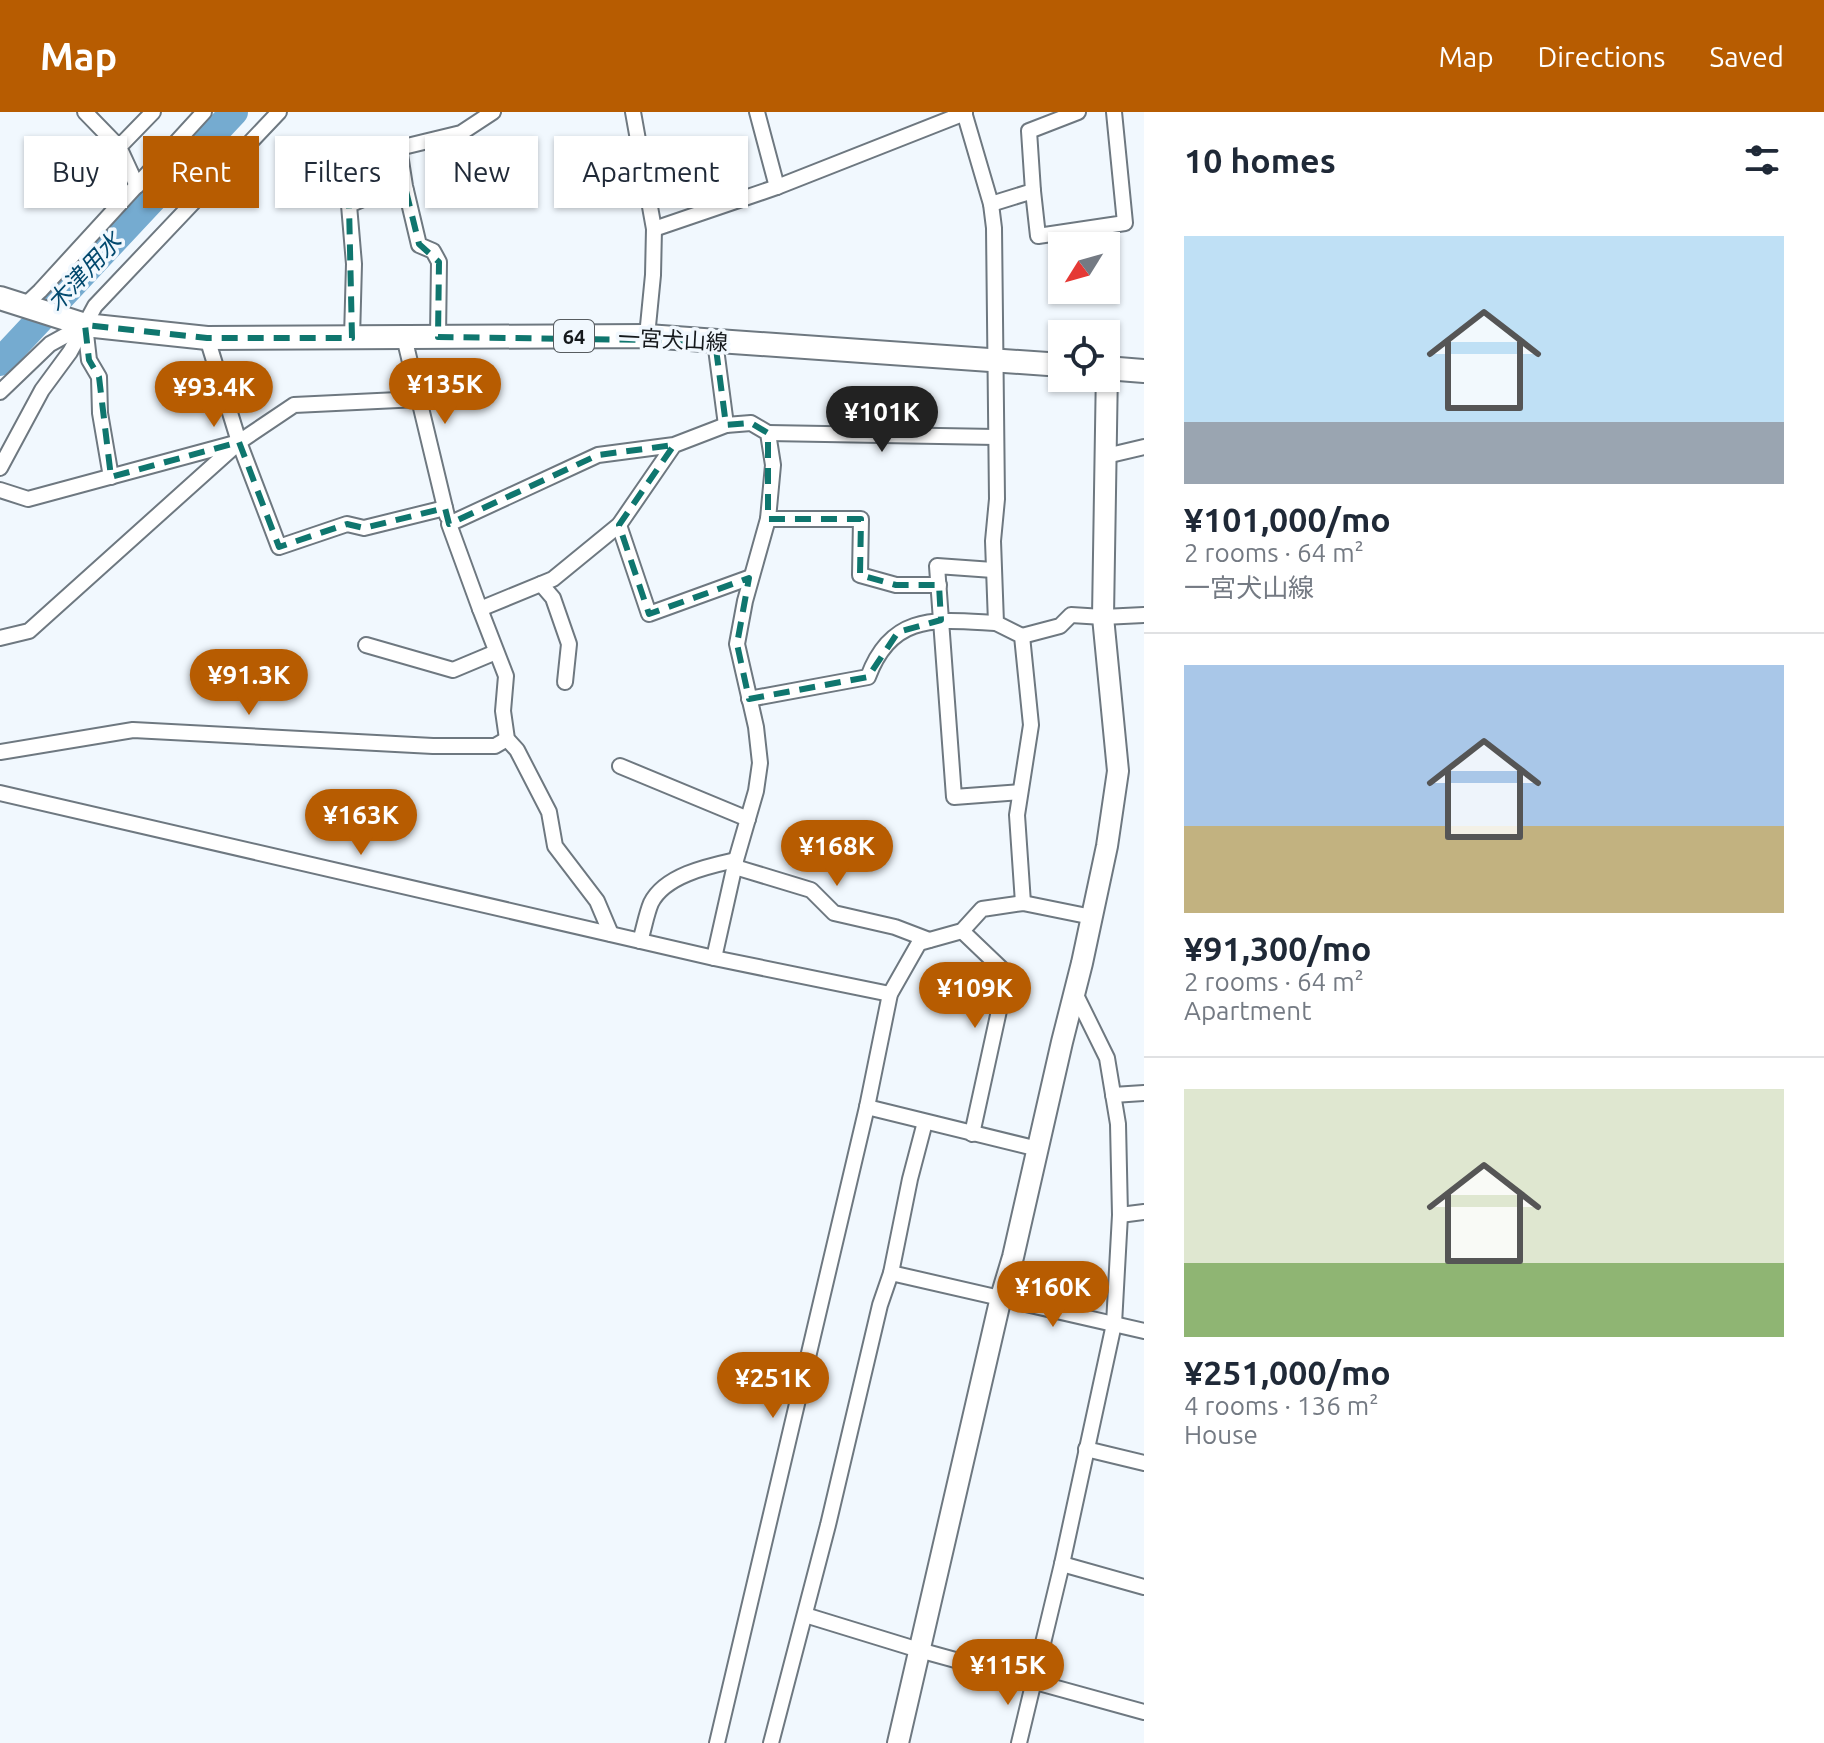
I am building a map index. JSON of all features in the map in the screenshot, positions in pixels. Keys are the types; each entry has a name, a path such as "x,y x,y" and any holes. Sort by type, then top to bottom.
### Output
{"main road":[{"name":"一宮犬山線","path":"0,298 85,325 207,338 647,336 1048,364"},
{"path":"1120,369 1144,371"}],"street":[{"path":"85,112 108,136"},
{"path":"127,139 153,112"},
{"path":"24,306 204,112"},
{"path":"0,468 42,390 70,352 90,313 279,112"},
{"path":"409,146 461,133 493,112"},
{"path":"633,112 654,229 647,336"},
{"path":"757,112 777,187"},
{"path":"654,229 777,187 964,112 991,204 994,228 997,499 993,570 996,623"},
{"path":"1078,112 1029,131 1038,236 1125,223 1114,112"},
{"path":"127,164 137,186"},
{"path":"991,204 1033,191"},
{"path":"409,203 419,245 430,248 438,257 438,337"},
{"path":"349,208 354,264 352,338"},
{"path":"0,392 50,344 85,325"},
{"path":"85,325 89,360 99,377 100,413 111,477"},
{"path":"404,337 449,524 506,676 503,711 507,739 517,750 549,812 555,846 597,901 611,934"},
{"path":"207,338 239,442 279,547 347,524 364,528 445,508"},
{"path":"715,341 726,425"},
{"path":"898,1743 1107,846 1118,771 1103,617 1107,392"},
{"path":"0,638 29,631 239,442 294,405 419,399"},
{"path":"449,524 598,455 674,445 726,425 751,423 768,433 996,437"},
{"path":"714,958 760,763 737,644 751,577 768,519 773,465 768,433"},
{"path":"0,490 28,499 239,442"},
{"path":"480,609 553,579 619,525 674,445"},
{"path":"1106,456 1144,447"},
{"path":"768,519 861,519 860,575 896,585 939,585"},
{"path":"619,525 649,614 751,577"},
{"path":"993,570 937,566 954,797 1020,792"},
{"path":"541,584 553,598 569,644 565,682"},
{"path":"749,699 868,677 881,649 898,632 941,620 996,623 1022,636 1060,626 1071,615 1144,615"},
{"path":"1022,636 1031,725 1017,815 1023,903"},
{"path":"366,645 453,670 496,652"},
{"path":"0,752 133,730 433,746 495,746 507,739"},
{"path":"620,766 748,819"},
{"path":"0,793 714,958 890,994"},
{"path":"640,941 651,903 658,894 701,868 735,864 811,890 834,913 895,927 929,940"},
{"path":"717,1743 867,1107 890,994 919,943 962,931 982,909 1023,903 1092,917"},
{"path":"962,931 1007,974 972,1134"},
{"path":"1019,1743 1114,1324 1120,1215 1118,1124 1107,1058 1075,993"},
{"path":"1113,1095 1144,1093"},
{"path":"867,1107 1038,1149"},
{"path":"771,1743 880,1305 891,1273 925,1122"},
{"path":"1120,1215 1144,1212"},
{"path":"891,1273 1144,1331"},
{"path":"1086,1449 1144,1463"},
{"path":"1062,1564 1144,1587"},
{"path":"805,1615 1144,1712"}],"highlighted area":[{"path":"406,191 419,244 439,262 438,337 715,341 726,425 751,423 768,433 768,519 861,519 860,575 896,585 939,585 941,620 898,632 868,677 749,699 737,644 749,578 649,614 619,525 674,445 598,455 449,524 445,508 364,528 347,524 279,547 239,442 111,477 99,377 89,360 85,325 207,338 352,338 349,205"}],"waterway":[{"name":"木津用水","path":"0,362 234,112"}]}
